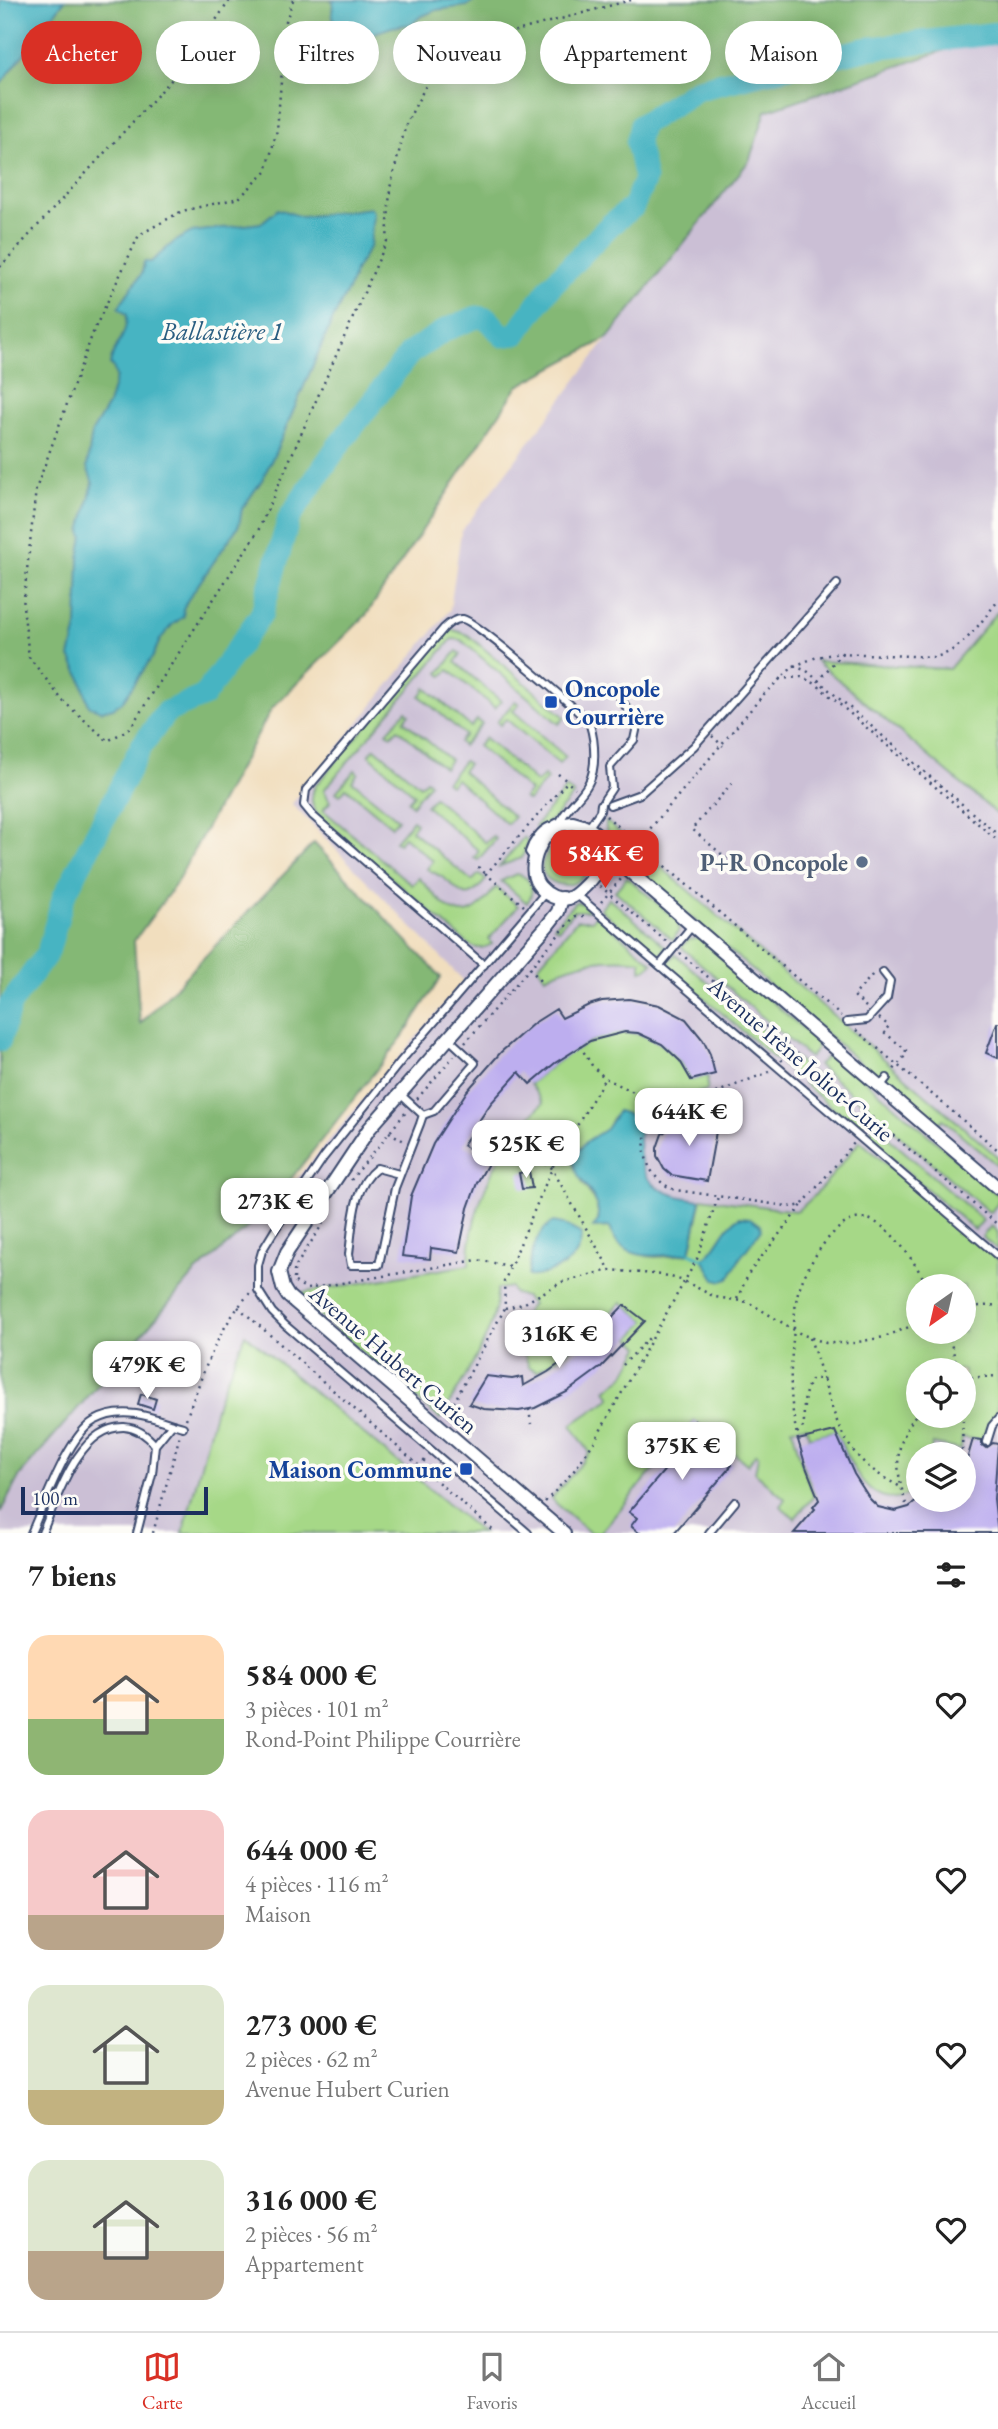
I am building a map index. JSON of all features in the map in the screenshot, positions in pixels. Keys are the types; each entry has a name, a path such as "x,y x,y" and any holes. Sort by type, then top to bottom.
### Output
{"street":[{"path":"573,823 589,827 600,836 605,851 604,859 592,879 569,898 554,898 545,893 536,883 534,859 556,827 573,823"},
{"name":"Avenue Irène Joliot-Curie","path":"604,859 622,865 692,926 883,1082 998,1188"},
{"name":"Avenue Hubert Curien","path":"562,898 558,912 369,1129 286,1252 279,1272 288,1296 564,1533"}],"lane":[{"path":"605,806 640,794 664,775 707,732 837,584"},
{"path":"484,965 313,817 304,805 306,790 444,628 455,620 463,619 488,635 590,725 593,767 590,781 556,827"},
{"path":"589,827 605,806 612,788 610,767 634,740 637,726 620,695"},
{"path":"528,1533 272,1312 258,1290 258,1265 262,1251 276,1228 324,1157 401,1061 545,893"},
{"name":"Avenue Irène Joliot-Curie","path":"576,894 998,1256"},
{"path":"660,965 692,926"},
{"path":"847,1022 867,1020 890,992 890,981 883,972"},
{"path":"399,1174 377,1168 367,1175 363,1182 359,1190 349,1254 351,1265 379,1265 399,1174 423,1115 434,1111 475,1063 448,1038"},
{"path":"400,1094 423,1115"},
{"path":"31,1533 72,1447 80,1433 93,1421 110,1414 135,1413 183,1427"},
{"path":"987,1442 992,1426 998,1419"},
{"path":"137,1533 152,1474 155,1445 172,1424"},
{"path":"42,1533 77,1458 87,1443 115,1427 128,1427 148,1435 155,1445"},
{"path":"709,1533 735,1502"}],"path":[{"path":"0,267 184,66 230,0"},
{"path":"293,0 286,21 277,131 266,172 239,198 182,211 139,235 94,330 36,489 23,606 29,657 63,701 108,741 130,728 258,531 387,241 390,188 406,124 438,64 464,45 631,0"},
{"path":"998,601 961,645 945,655 934,657 842,653 817,657 794,666 779,679 638,843 998,1150"},
{"path":"817,682 842,653"},
{"path":"794,666 807,671 998,841"},
{"path":"779,679 801,677 817,682 998,835"},
{"path":"707,732 723,746"},
{"path":"558,775 567,782"},
{"path":"732,783 692,829 740,870"},
{"path":"478,867 486,874"},
{"path":"592,879 998,1225"},
{"path":"351,1180 575,916 589,916 595,909"},
{"path":"530,968 540,981"},
{"path":"873,974 854,996 889,1026 884,1032 906,1050 904,1057 883,1082"},
{"path":"580,1046 593,1067 605,1078 660,1105 679,1107 772,1070"},
{"path":"471,1423 447,1416 505,1308 504,1282 551,1167 564,1140 578,1124 605,1078"},
{"path":"660,1105 646,1131 645,1155 658,1182 675,1190 718,1197 793,1207 802,1205"},
{"path":"738,1299 749,1273 874,1119"},
{"path":"389,1132 410,1144"},
{"path":"507,1145 551,1167 610,1270"},
{"path":"537,1510 573,1472 594,1443 697,1259 718,1197"},
{"name":"Avenue Hubert Curien","path":"287,1281 294,1279 294,1269 337,1201"},
{"path":"798,1440 789,1387 797,1297 802,1279 822,1246 847,1223 858,1219 872,1220 899,1244 920,1274"},
{"path":"294,1279 295,1283 307,1289 477,1259 510,1266"},
{"path":"505,1308 523,1304 562,1282 610,1270 664,1275 684,1281 715,1297 738,1299 763,1309 810,1338 826,1343 853,1343 884,1337 906,1328"},
{"path":"153,1533 183,1427 213,1349 237,1306 251,1292"},
{"path":"976,1306 998,1305"},
{"path":"237,1306 496,1533"},
{"path":"623,1366 655,1333"},
{"path":"810,1338 842,1435 875,1472 900,1486"},
{"path":"976,1377 998,1376"},
{"path":"797,1433 804,1426 808,1385 815,1378 824,1381"},
{"path":"529,1409 531,1424"},
{"path":"906,1504 897,1464 899,1448 907,1428"},
{"path":"420,1468 430,1448"}],"shaded area":[{"path":"998,32 998,1533 0,1533 0,1513 20,1475 194,1274 276,1203 464,981 292,804 450,610 461,532 608,338 749,161 766,111"}],"green space":[{"path":"65,0 998,0 998,32 766,111 749,161 608,338 518,386 366,615 272,708 175,885 134,941 140,1024 314,843 441,977 403,1036 265,1212 194,1274 20,1475 0,1513 0,85 21,58 21,84 142,84 142,21 49,21"},
{"path":"998,611 998,815 816,661 949,669"},
{"path":"451,629 468,635 565,717 559,724 461,640 452,639 324,790 330,802 323,810 412,885 419,878 452,910 460,913 477,908 496,887 518,906 489,939 492,944 483,948 467,943 319,816 312,802 315,786"},
{"path":"457,651 461,654 455,662 501,701 495,708 449,670 442,676 439,673"},
{"path":"426,688 471,727 477,720 482,724 463,746 459,742 465,735 420,696"},
{"path":"515,701 519,704 513,711 566,757 559,764 506,719 500,725 497,722"},
{"path":"406,711 409,714 404,721 450,760 444,768 398,729 391,736 387,732"},
{"path":"485,738 537,783 544,776 547,779 528,801 524,798 530,791 478,746"},
{"path":"375,748 420,786 426,780 430,783 412,805 408,801 414,794 369,755"},
{"path":"464,761 468,764 462,771 514,817 507,824 456,779 450,785 446,782"},
{"path":"355,770 358,773 352,781 398,819 392,826 346,788 340,795 336,792"},
{"path":"566,788 574,794 555,817 538,830 535,827"},
{"path":"434,797 486,843 493,836 496,839 478,860 474,858 479,851 426,806"},
{"path":"413,820 416,823 411,830 472,881 479,874 486,880 479,888 473,893 464,894 427,869 433,861 404,837 399,843 395,841"},
{"path":"606,821 630,842 627,847 628,863 612,845"},
{"path":"572,831 586,835 593,843 593,863 578,881 568,885 556,883 547,878 543,863 551,848"},
{"path":"524,837 528,842 522,858 500,866"},
{"path":"647,855 998,1157 998,1166 943,1119 935,1127 636,870"},
{"path":"516,874 525,878 530,885 531,894 527,903 501,881"},
{"path":"627,877 677,920 679,930 673,940 615,891"},
{"path":"609,898 666,947 658,958 600,909"},
{"path":"575,902 581,903 588,911 574,911 558,929 554,926"},
{"path":"596,915 653,963 641,971 641,961 592,962 569,967 545,977 538,966 577,920 592,920"},
{"path":"699,938 815,1039 817,1047 810,1058 681,947 688,940"},
{"path":"675,954 781,1046 782,1052 776,1060 666,965"},
{"path":"625,1032 647,1037 673,1053 691,1080 708,1076 707,1090 680,1096 653,1092 642,1130 640,1122 612,1118 582,1183 596,1202 599,1219 594,1228 610,1227 616,1239 628,1248 641,1254 659,1257 690,1253 702,1198 795,1211 820,1190 860,1141 998,1260 998,1415 988,1424 983,1441 962,1437 962,1442 906,1442 906,1496 896,1498 884,1497 865,1484 851,1464 835,1431 809,1437 806,1426 792,1428 814,1496 795,1518 780,1506 785,1499 755,1473 758,1456 755,1454 748,1465 695,1421 600,1533 590,1533 551,1499 590,1453 571,1425 611,1398 606,1390 624,1376 640,1347 631,1338 645,1321 622,1302 566,1353 537,1371 529,1367 520,1334 523,1319 532,1304 525,1297 513,1293 511,1287 497,1289 496,1305 485,1338 440,1419 298,1297 301,1293 469,1265 475,1218 492,1173 515,1134 543,1103 530,1084 574,1050 598,1038"},
{"path":"794,1057 804,1065 795,1076 782,1065 787,1059"},
{"path":"838,1057 998,1195 998,1203 990,1213 818,1065 825,1058"},
{"path":"812,1072 863,1116 864,1123 858,1130 803,1083"},
{"path":"876,1127 983,1220 975,1230 864,1135"},
{"path":"991,1226 998,1232 998,1250 982,1237"},
{"path":"245,1334 482,1533 183,1533 218,1400"}],"water":[{"path":"0,0 65,0 49,21 21,21 21,58 0,85"},
{"path":"333,0 476,0 466,6 436,10 415,21 393,21 393,27 379,31 379,21 334,21"},
{"name":"Ballastière 1","path":"371,208 373,213 370,246 355,271 262,480 242,509 239,525 187,601 183,609 184,616 172,625 160,640 153,656 122,702 101,711 89,706 80,676 70,657 77,627 79,558 83,536 81,532 93,483 87,467 92,432 108,405 116,377 113,366 110,365 125,330 127,315 119,308 142,273 144,262 151,262 174,242 192,232 261,223 278,209 302,217"},
{"path":"618,1111 633,1116 640,1122 640,1155 648,1178 668,1193 701,1200 690,1253 643,1255 622,1247 610,1227 593,1228 599,1219 597,1204 575,1169 573,1156 587,1141 606,1129"},
{"path":"740,1217 750,1218 760,1225 761,1230 740,1258 729,1279 715,1279 703,1259 729,1226"},
{"path":"553,1222 582,1234 578,1251 570,1261 556,1269 541,1275 528,1276 538,1238"}],"building":[{"path":"629,999 659,1005 686,1019 703,1040 715,1074 691,1080 680,1061 662,1044 638,1033 625,1032 590,1041 555,1063 530,1084 519,1072 491,1103 463,1145 490,1160 477,1183 468,1208 459,1252 431,1248 430,1259 402,1256 411,1196 433,1144 467,1091 501,1052 534,1023 556,1009 562,1018 602,1001"},
{"path":"998,1023 998,1058 986,1053"},
{"path":"715,1111 714,1125 717,1126 707,1181 671,1175 657,1156 662,1134 673,1125"},
{"path":"529,1171 532,1188 522,1189 519,1173"},
{"path":"624,1305 645,1321 601,1367 567,1392 535,1408 519,1411 484,1409 469,1404 486,1376 512,1379 522,1377 523,1386 548,1372 585,1345"},
{"path":"141,1394 156,1399 153,1409 138,1404"},
{"path":"695,1421 729,1450 723,1457 732,1465 674,1533 639,1533 631,1526 637,1518 629,1512 668,1466 661,1461"},
{"path":"835,1431 854,1474 870,1499 878,1507 895,1511 906,1508 906,1512 976,1512 976,1442 972,1442 973,1439 982,1440 982,1445 986,1448 993,1443 998,1444 994,1499 998,1533 794,1533 815,1509 813,1507 819,1500 798,1440"}],"waterway":[{"path":"0,1040 10,1005 48,952 63,898 141,747 166,712 204,696 262,613 289,518 335,450 410,353 447,329 477,317 488,319 503,336 516,334 550,287 610,225 633,207 645,179 637,142 641,125 698,89 864,49 998,33"},
{"path":"690,1253 703,1259"}],"place":[{"name":"Oncopole Courrière","path":"551,702"},
{"name":"P+R Oncopole","path":"862,862"},
{"name":"Maison Commune","path":"466,1469"}]}
